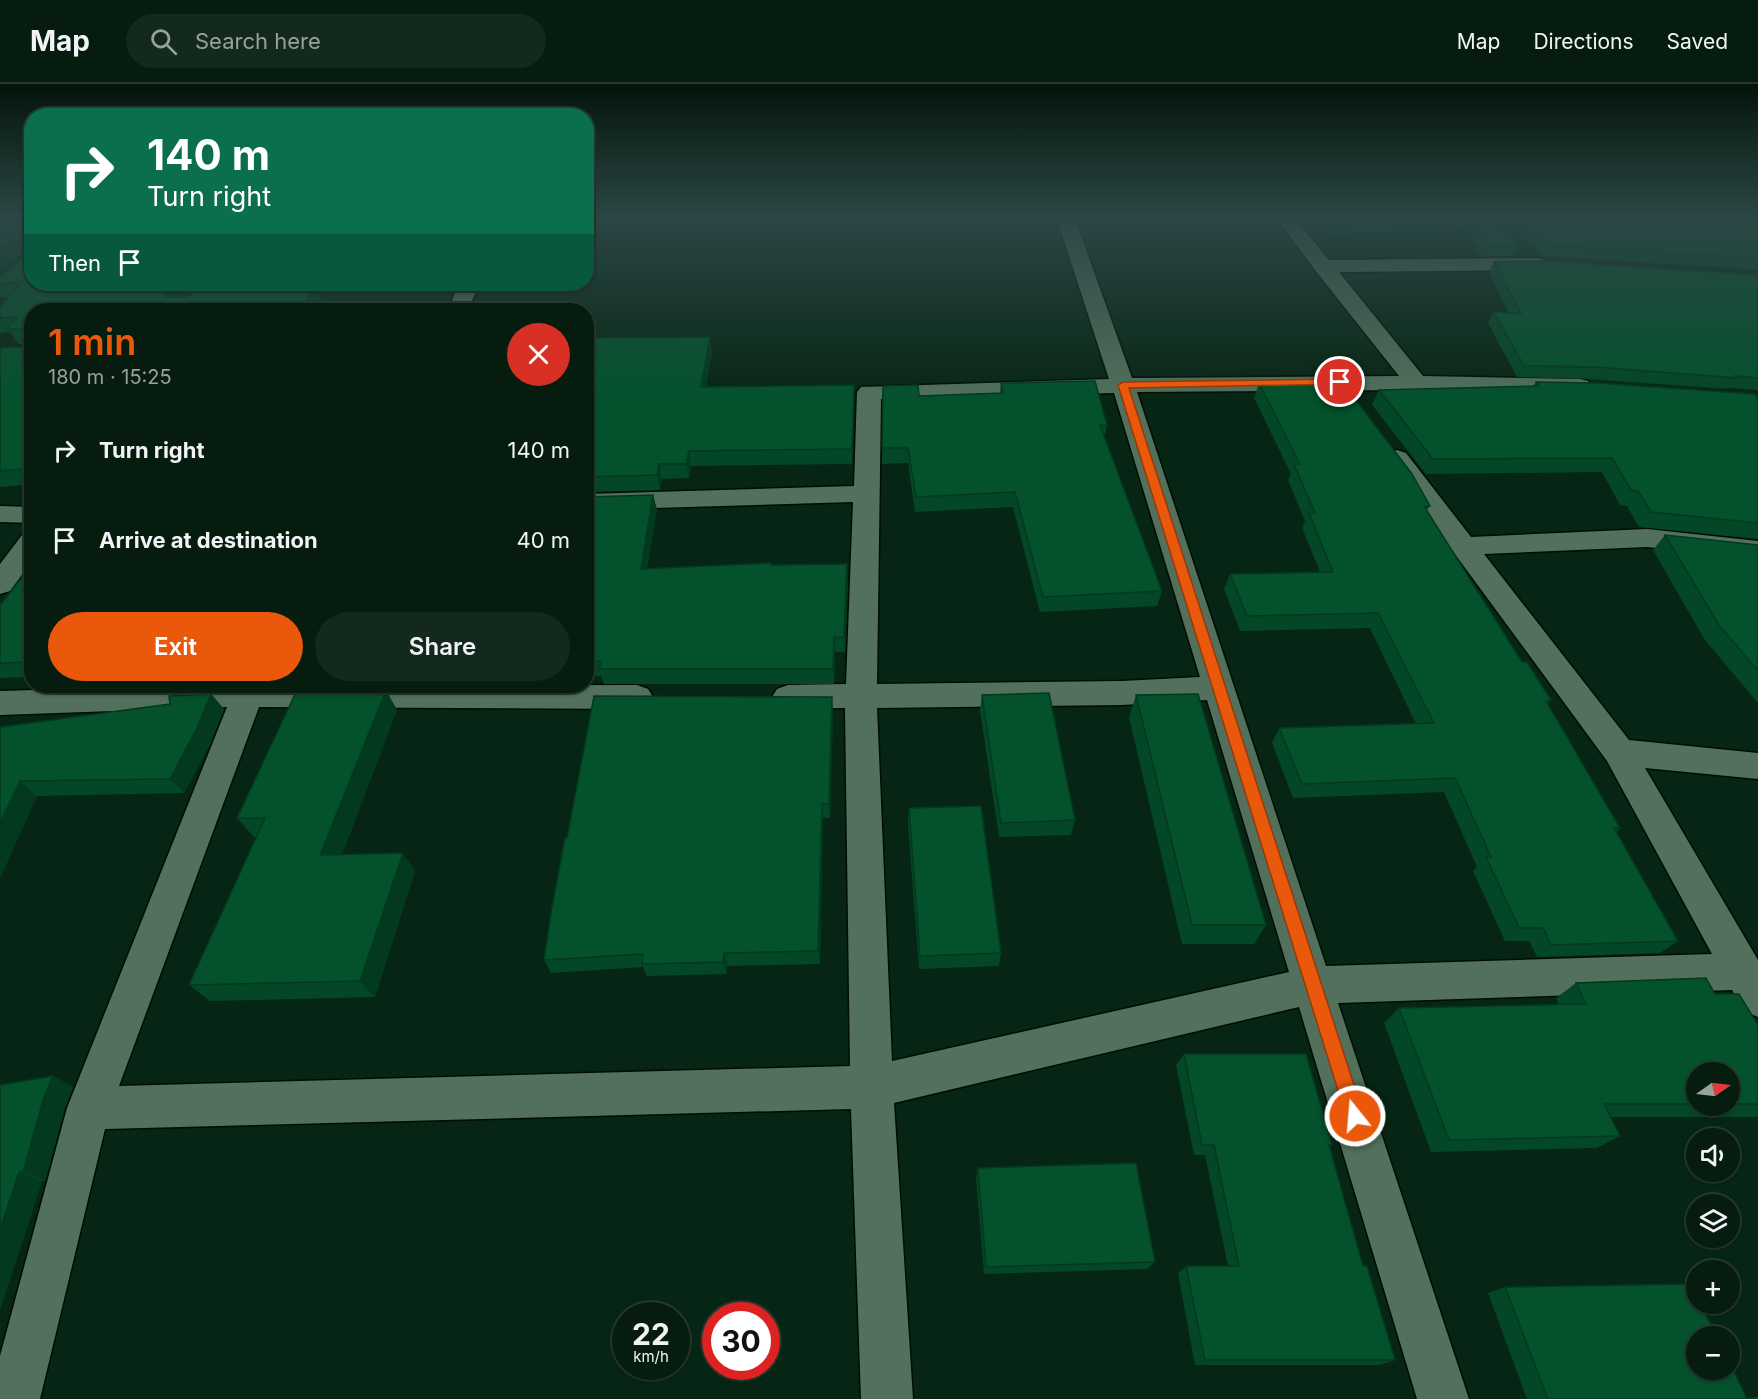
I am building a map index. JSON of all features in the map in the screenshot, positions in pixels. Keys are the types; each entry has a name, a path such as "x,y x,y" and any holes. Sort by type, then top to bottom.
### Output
{"street":[{"path":"1086,277 1123,385 1314,985 1443,1399"},
{"path":"1331,277 1417,384"},
{"path":"1340,382 1361,409"},
{"path":"887,1399 872,1087 861,698 869,392 1340,382 1607,388"},
{"path":"89,1108 872,1087 1314,985 1750,984 1618,752 1381,437"},
{"path":"594,502 868,494"},
{"path":"0,514 24,515"},
{"path":"1462,546 1647,538 1758,550"},
{"path":"0,584 24,552"},
{"path":"755,697 861,698 1122,693 1219,688"},
{"path":"0,703 192,693"},
{"path":"14,1399 89,1108 248,693"},
{"path":"425,693 660,697"},
{"path":"1618,752 1758,766"}],"building":[{"path":"0,277 24,277 24,291 167,291 164,297 189,297 194,291 311,291 304,303 24,303 24,345 23,329 7,329 17,317 0,318 0,307 22,282 0,284"},
{"path":"1502,277 1758,277 1758,378 1595,367 1524,366 1494,312 1521,314"},
{"path":"710,337 701,387 854,385 852,449 689,451 686,464 659,464 657,475 594,477 594,338"},
{"path":"24,345 24,469 0,471 0,348"},
{"path":"1095,381 1107,425 1100,425 1162,591 1043,597 1015,492 916,497 908,448 882,448 883,386 918,385 919,396 1003,393 1001,383"},
{"path":"1338,382 1343,391 1349,391 1412,474 1430,506 1424,506 1522,662 1527,662 1551,700 1546,701 1620,828 1614,828 1678,941 1551,945 1543,928 1519,928 1486,857 1491,857 1455,778 1302,784 1279,728 1434,723 1378,613 1247,616 1230,574 1333,572 1309,513 1315,513 1294,464 1300,464 1259,383"},
{"path":"1536,382 1597,383 1755,394 1758,398 1758,523 1651,512 1638,491 1631,490 1612,458 1433,459 1379,390 1539,386"},
{"path":"653,495 641,569 771,563 771,565 847,564 844,637 834,637 833,669 599,669 601,661 594,661 594,497"},
{"path":"1665,535 1758,545 1758,671 1719,625"},
{"path":"24,575 24,662 0,663 0,605"},
{"path":"296,693 385,693 320,855 403,853 360,981 189,985 265,818 237,818"},
{"path":"1049,693 1075,820 1001,823 982,695"},
{"path":"211,694 197,728 170,779 20,781 0,823 0,727 170,704 169,696"},
{"path":"1198,694 1266,925 1192,925 1136,695"},
{"path":"594,696 832,697 829,804 822,804 818,951 724,953 723,962 642,964 643,954 544,960 565,838 567,838"},
{"path":"981,806 1001,953 920,956 909,808"},
{"path":"1706,978 1715,994 1739,994 1758,1025 1758,1104 1740,1104 1740,1062 1686,1062 1686,1104 1604,1104 1620,1136 1449,1140 1399,1008 1586,1004 1576,983"},
{"path":"1184,1054 1306,1054 1363,1266 1367,1266 1395,1360 1205,1360 1186,1266 1239,1266 1214,1145 1202,1145"},
{"path":"53,1076 44,1097 23,1172 19,1172 0,1230 0,1085"},
{"path":"1136,1163 1155,1262 986,1267 978,1168"},
{"path":"1686,1284 1686,1314 1706,1314 1711,1326 1686,1326 1686,1380 1738,1380 1747,1399 1548,1399 1505,1287"}],"route":[{"path":"1340,382 1123,385 1355,1116"}]}
